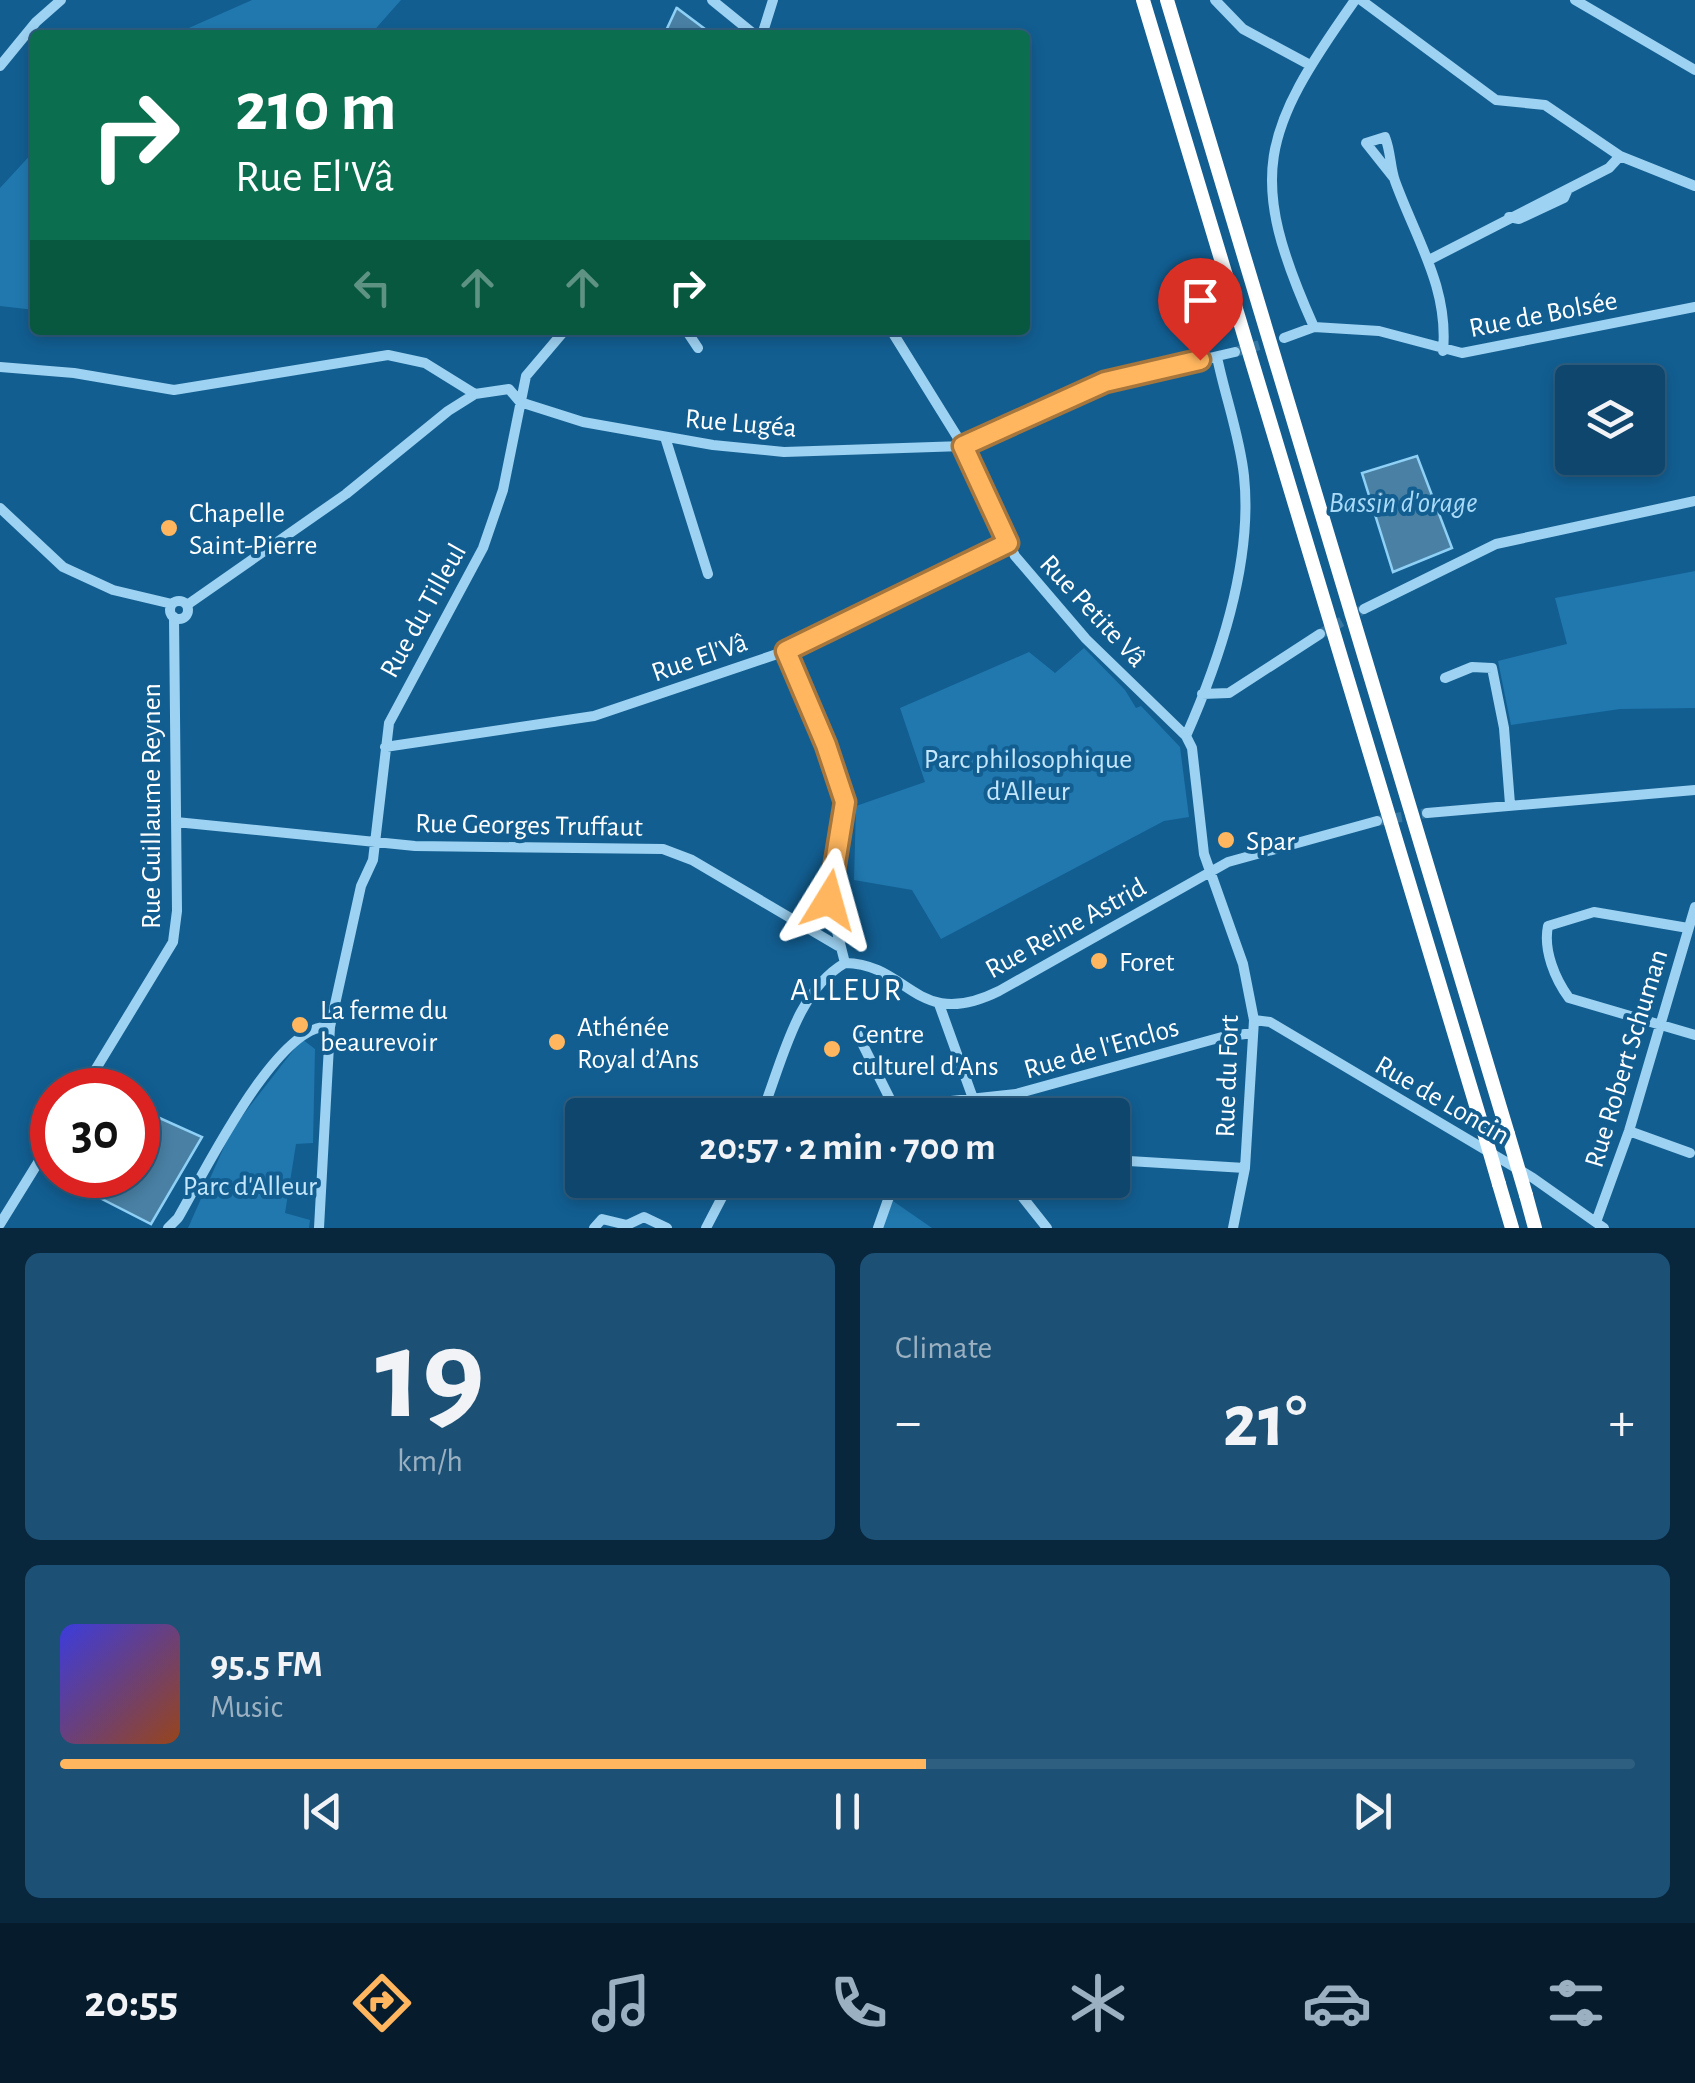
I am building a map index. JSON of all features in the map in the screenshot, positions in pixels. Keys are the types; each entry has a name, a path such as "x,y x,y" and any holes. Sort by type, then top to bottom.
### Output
{"highway":[{"path":"1140,0 1164,88 1176,107 1512,1228"},
{"path":"1166,0 1535,1228"}],"street":[{"path":"0,66 36,22 62,0"},
{"path":"712,0 751,30"},
{"path":"760,30 773,0"},
{"path":"1216,0 1243,28 1310,65"},
{"path":"1314,327 1275,232 1270,188 1276,143 1310,65 1358,0 1496,100 1545,105 1620,156 1695,186"},
{"path":"1575,0 1695,70"},
{"path":"1431,259 1609,168 1620,156"},
{"path":"1393,177 1431,259 1445,330 1443,352"},
{"name":"Rue de Bolsée","path":"1284,338 1314,327 1379,331 1443,352 1462,353 1695,307"},
{"name":"Rue du Tilleul","path":"319,1228 330,1026 375,841 393,710 483,548 503,490 526,376 561,335"},
{"path":"689,335 698,348"},
{"name":"Rue Petite Vâ","path":"894,335 963,446 1008,543 1028,574 1086,638 1186,736"},
{"path":"963,446 1105,382 1235,352"},
{"path":"0,367 74,373 174,390 388,355 426,363 476,394 255,561 187,606 185,616 174,618"},
{"path":"1186,736 1239,571 1244,524 1244,476 1217,357"},
{"name":"Rue Lugéa","path":"476,394 508,390 520,402 583,422 784,452 963,446"},
{"path":"665,437 708,574"},
{"path":"1364,609 1496,544 1695,502"},
{"path":"0,508 63,567 114,590 172,604 179,600 187,606"},
{"name":"Rue El'Vâ","path":"385,748 594,716 786,651 1008,543"},
{"name":"Rue Guillaume Reynen","path":"96,1068 173,942 176,822 172,604"},
{"path":"1202,694 1229,693 1320,634"},
{"path":"786,651 826,745 845,802 829,900 845,962"},
{"path":"1445,678 1472,667 1492,668 1504,728 1510,804"},
{"name":"Rue du Fort","path":"1186,736 1210,870 1243,964 1254,1020 1245,1168 1233,1228"},
{"path":"1427,813 1695,790"},
{"name":"Rue Reine Astrid","path":"940,1004 965,1004 999,991 1210,870 1377,821"},
{"name":"Rue Georges Truffaut","path":"176,822 458,848 663,850 692,860 838,946"},
{"name":"Rue Robert Schuman","path":"1600,1225 1695,911"},
{"path":"1688,928 1594,912 1548,926 1545,938 1558,983 1570,998 1695,1035"},
{"path":"768,1098 802,1010 829,972 845,962 864,963 911,993 940,1004 974,1098"},
{"name":"Rue de Loncin","path":"1254,1020 1283,1030 1533,1178 1600,1225"},
{"path":"168,1228 185,1207 221,1135 259,1084 303,1035 330,1026"},
{"path":"856,1031 890,1098"},
{"name":"Rue de l'Enclos","path":"993,1098 1222,1037 1254,1033"},
{"path":"1016,1094 1016,1098"},
{"path":"1629,1132 1690,1153"},
{"path":"1130,1161 1245,1168"},
{"path":"0,1224 30,1176"},
{"path":"706,1228 722,1198"},
{"path":"878,1228 889,1198"},
{"path":"1023,1198 1047,1228"},
{"path":"594,1228 602,1219 627,1225 644,1218 667,1228"}],"green space":[{"path":"252,0 401,0 374,30 184,30"},
{"path":"30,155 30,309 0,306 0,188"},
{"path":"1695,571 1695,708 1620,709 1511,725 1498,661 1567,644 1555,598"},
{"name":"Parc philosophique d'Alleur","path":"1084,648 1125,690 1136,708 1141,706 1180,747 1189,817 1164,821 941,939 912,890 854,880 856,806 925,782 900,708 1029,652 1055,673"},
{"name":"Parc d'Alleur","path":"302,1039 315,1049 313,1143 296,1144 285,1213 310,1220 309,1228 188,1228 232,1129"},
{"path":"893,1201 932,1228 882,1228"}],"water":[{"path":"677,7 706,30 666,30"},
{"name":"Bassin d'orage","path":"1417,456 1452,548 1393,572 1362,473"},
{"path":"160,1118 202,1137 151,1224 100,1198 160,1198"}],"tunnel":[{"path":"1235,352 1274,341"},
{"path":"1320,634 1364,609"},
{"path":"1377,821 1427,813"}],"place":[{"name":"Chapelle Saint-Pierre","path":"169,528"},
{"name":"Spar","path":"1226,840"},
{"name":"Foret","path":"1099,961"},
{"name":"La ferme du beaurevoir","path":"300,1025"},
{"name":"Athénée Royal d’Ans","path":"557,1042"},
{"name":"Centre culturel d'Ans","path":"832,1049"}],"district":[{"name":"ALLEUR","path":"847,989"}],"route":[{"path":"829,900 845,802 826,745 786,651 1008,543 963,446 1105,382 1200,360"}]}
